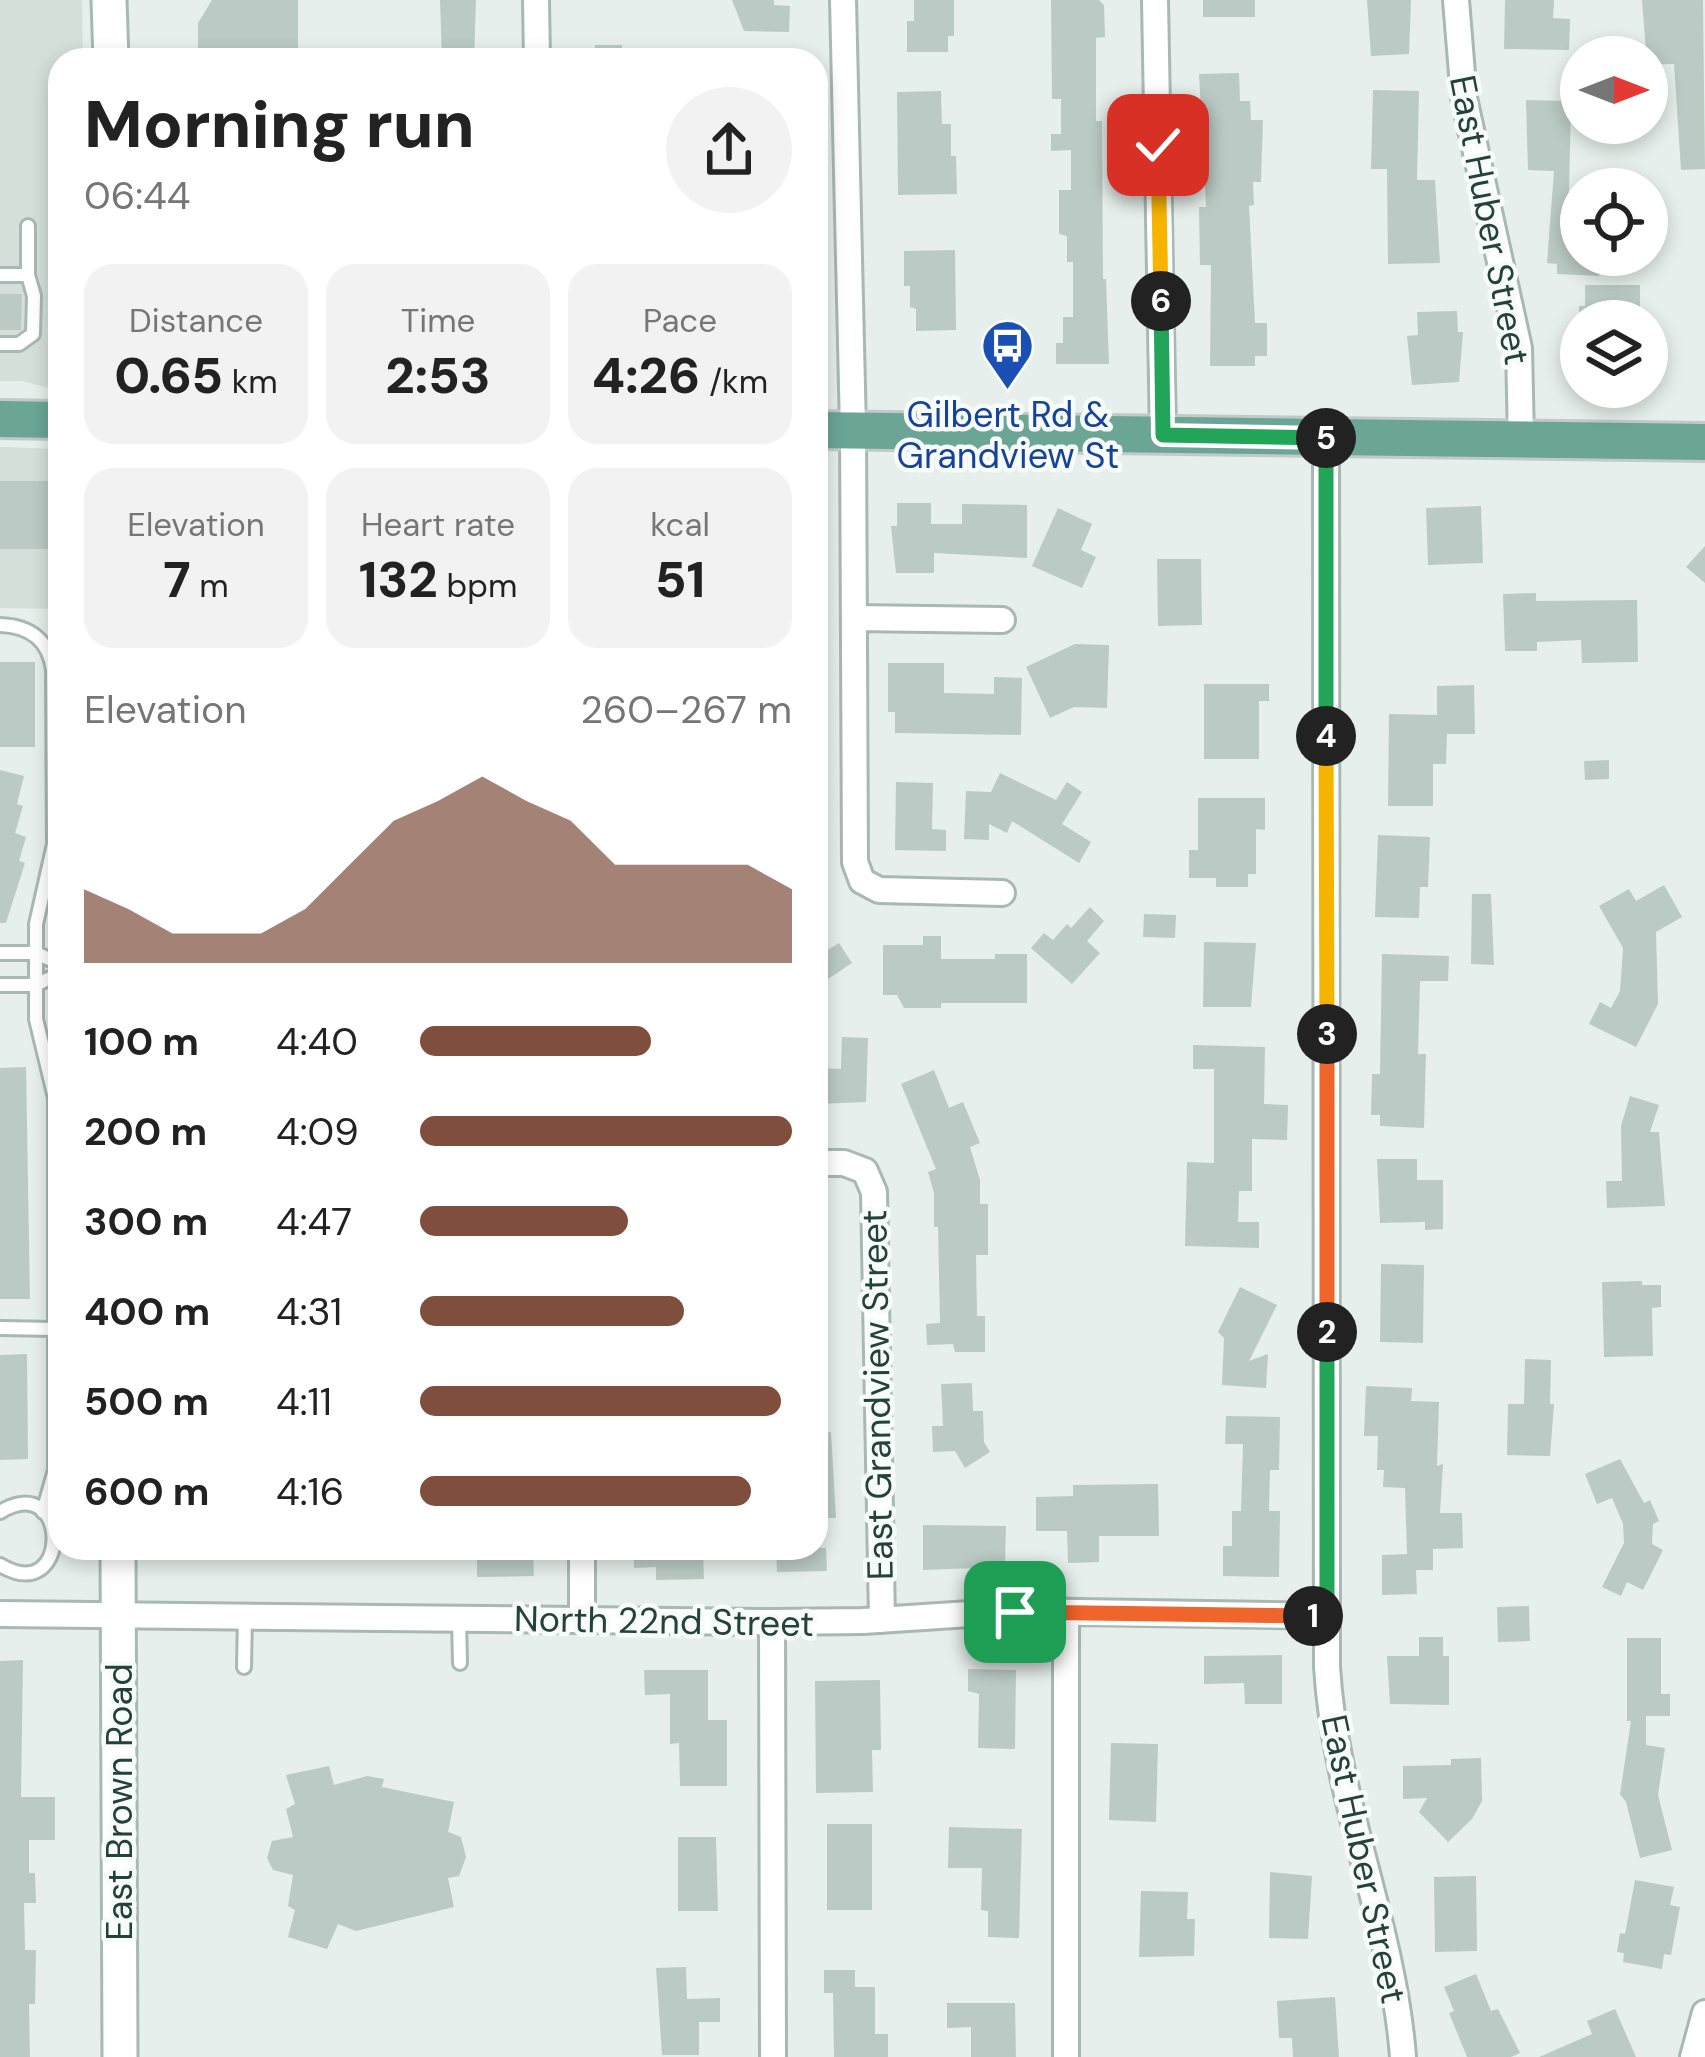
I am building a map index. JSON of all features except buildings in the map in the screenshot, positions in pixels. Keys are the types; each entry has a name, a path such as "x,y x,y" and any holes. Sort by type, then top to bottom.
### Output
{"main road":[{"path":"109,0 111,48"},
{"path":"0,419 48,420"},
{"path":"828,430 1705,442"},
{"name":"East Brown Road","path":"118,1560 120,2057"}],"street":[{"path":"536,0 537,48"},
{"path":"844,0 857,872 862,881 879,890 1002,892"},
{"path":"1155,0 1163,435"},
{"name":"East Huber Street","path":"1456,0 1464,98 1519,348 1521,440"},
{"name":"East Huber Street","path":"1326,437 1327,1616 1333,1731 1350,1818 1389,1958 1403,2057"},
{"path":"854,618 1002,620"},
{"name":"East Grandview Street","path":"828,1162 866,1171 875,1204 882,1620"},
{"path":"582,1560 582,1620"},
{"name":"North 22nd Street","path":"0,1614 772,1622 986,1612 1327,1616"},
{"path":"1066,1612 1066,2057"},
{"path":"772,1622 773,2057"},
{"path":"1693,2057 1705,2012"}],"lane":[{"path":"0,344 19,344 33,334 28,226"},
{"path":"0,274 28,275"},
{"path":"0,625 34,634 48,649"},
{"path":"48,869 38,910 36,953 36,1018 48,1069"},
{"path":"0,953 36,953 48,961"},
{"path":"0,985 36,985 48,977"},
{"path":"0,1328 48,1328"},
{"path":"43,1512 48,1496"},
{"path":"0,1512 18,1504 43,1512 48,1521"},
{"path":"0,1565 25,1573 48,1560"},
{"path":"244,1667 245,1617"},
{"path":"459,1619 460,1663"}],"shaded area":[{"path":"0,0 82,0 83,48 48,48 48,388 0,381"},
{"path":"0,447 48,449 48,609 0,608"}],"place":[{"name":"Gilbert Rd & Grandview St","path":"1008,392"}],"route":[{"path":"1015,1612 1327,1616 1326,437 1163,435 1158,145"}]}
